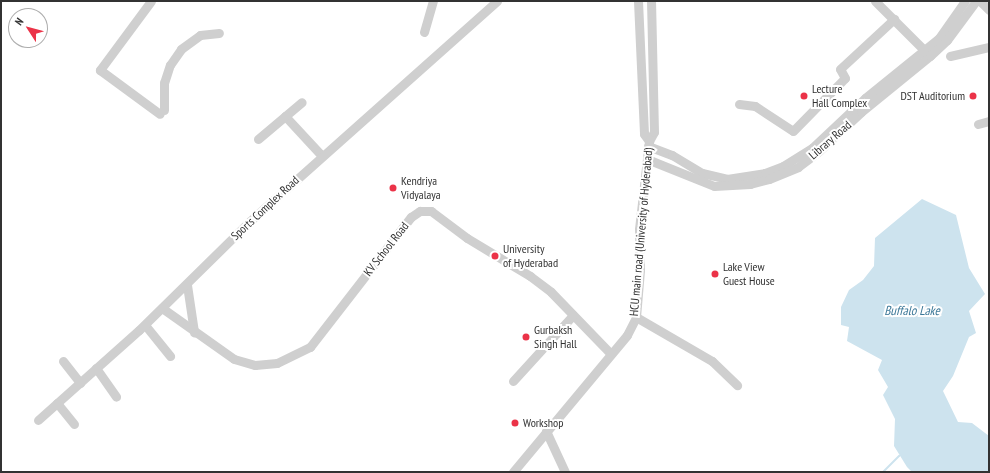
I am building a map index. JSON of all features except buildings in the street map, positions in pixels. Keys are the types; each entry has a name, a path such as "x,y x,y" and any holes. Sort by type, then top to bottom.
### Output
{"street":[{"path":"151,1 100,70 162,112 164,83 170,65 181,49 200,35 219,33"},
{"path":"424,32 433,1"},
{"name":"Sports Complex Road","path":"38,420 145,325 187,285 250,220 497,1"},
{"name":"HCU main road (University of Hyderabad)","path":"638,1 644,134 648,144"},
{"name":"HCU main road (University of Hyderabad)","path":"513,472 627,335 636,317 640,270 639,229 648,144 654,132 652,1"},
{"path":"875,1 927,53"},
{"path":"648,144 702,173 717,178 741,178 765,173 798,158 812,148 866,98 927,53 947,29 965,1"},
{"name":"Library Road","path":"647,159 714,186 730,186 769,180 798,167 818,152 927,53 947,40 976,1"},
{"path":"980,1 989,10"},
{"path":"739,104 755,106 793,131 845,78 840,68 894,19"},
{"path":"950,56 989,46"},
{"path":"258,139 302,102"},
{"path":"285,116 322,156"},
{"path":"978,124 989,121"},
{"name":"KV School Road","path":"162,308 234,359 255,365 277,363 304,352 316,340 411,216 420,211 431,211 478,246 530,276 573,315 611,354"},
{"path":"187,285 194,332"},
{"path":"513,381 573,315"},
{"path":"636,317 712,361 737,384"},
{"path":"145,325 170,356"},
{"path":"64,361 80,382"},
{"path":"96,368 116,397"},
{"path":"57,403 74,424"},
{"path":"546,431 564,472"}],"water":[{"name":"Buffalo Lake","path":"922,199 956,215 969,268 985,294 969,311 976,333 969,337 953,376 943,391 958,422 972,423 989,436 989,472 912,472 907,467 894,446 895,419 883,395 888,387 878,370 882,360 847,341 849,327 841,325 841,307 849,290 863,280 874,266 875,238"}],"waterway":[{"path":"883,472 899,456"}],"place":[{"name":"Lecture Hall Complex","path":"804,96"},
{"name":"DST Auditorium","path":"973,96"},
{"name":"Kendriya Vidyalaya","path":"393,188"},
{"name":"University of Hyderabad","path":"495,256"},
{"name":"Lake View Guest House","path":"715,274"},
{"name":"Gurbaksh Singh Hall","path":"526,337"},
{"name":"Workshop","path":"515,423"}]}
